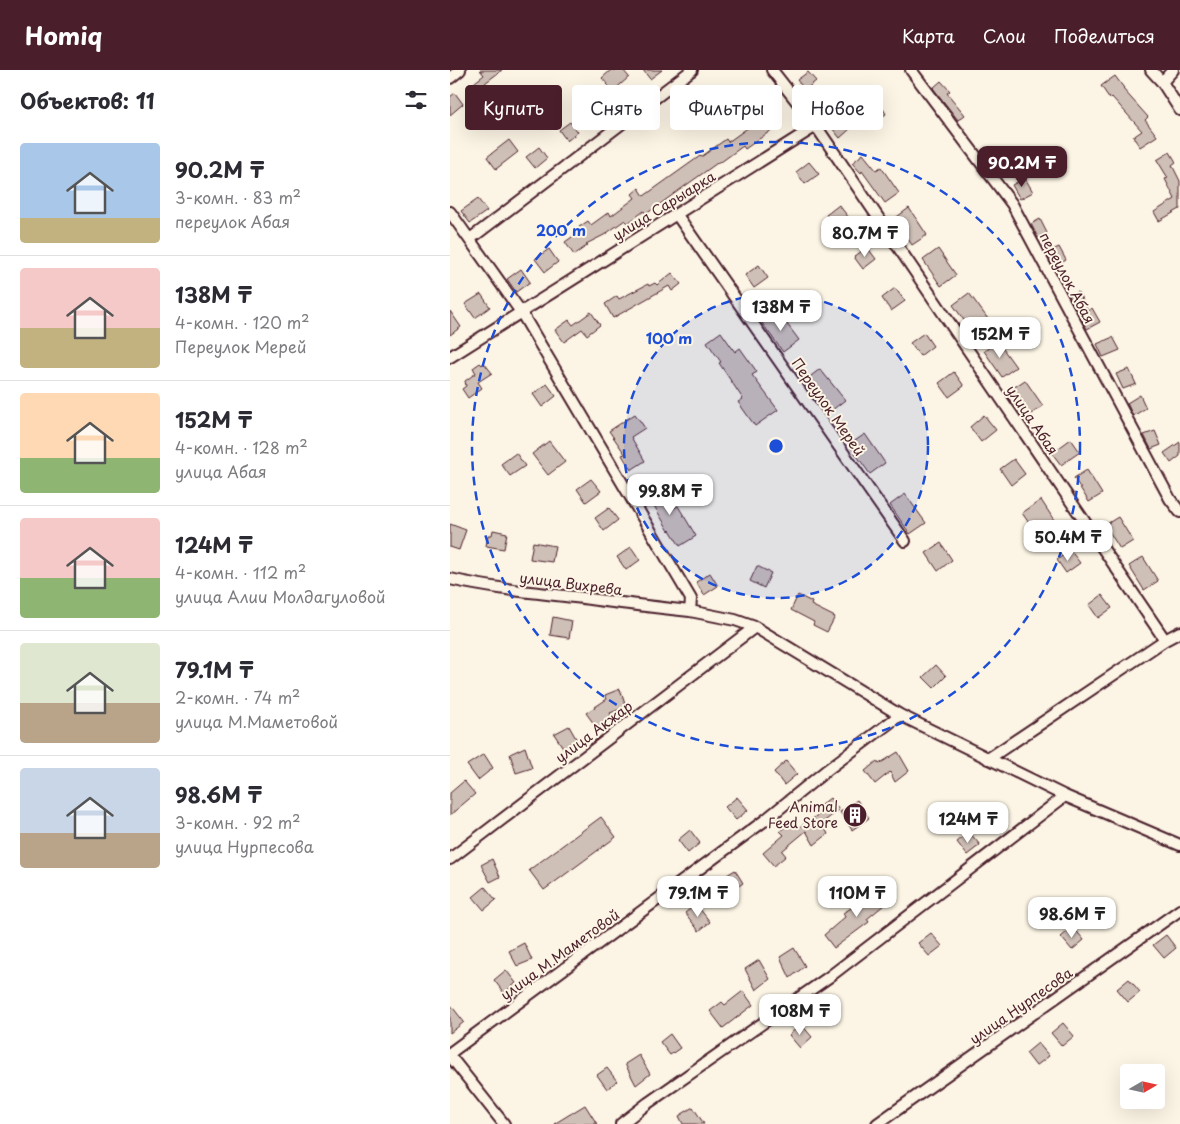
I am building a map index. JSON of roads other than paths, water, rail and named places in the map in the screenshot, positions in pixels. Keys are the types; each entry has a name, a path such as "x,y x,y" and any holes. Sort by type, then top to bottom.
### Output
{"street":[{"path":"450,78 460,70"},
{"path":"470,239 692,70"},
{"name":"улица Абая","path":"772,70 792,95"},
{"name":"переулок Абая","path":"911,70 1012,204 1170,499 1180,512"},
{"path":"1151,70 1162,82 1180,110"},
{"path":"1162,82 1173,70"},
{"name":"улица Сарыарка","path":"450,357 810,130"},
{"name":"улица Абая","path":"819,130 1164,640"},
{"path":"450,212 521,312 691,599 690,611"},
{"name":"Переулок Мерей","path":"677,215 905,541"},
{"name":"улица Вихрева","path":"450,579 516,591 690,611 736,620 754,627 900,715 1065,796 1180,845"},
{"name":"улица Акжар","path":"450,859 754,627"},
{"path":"988,759 1164,640 1180,632"},
{"name":"улица М.Маметовой","path":"450,1055 764,821 900,715"},
{"path":"620,1124 829,977 1065,796"},
{"name":"улица Нурпесова","path":"877,1124 1180,910"},
{"path":"450,1055 504,1124"}],"place":[{"name":"Animal Feed Store","path":"855,815"}]}
